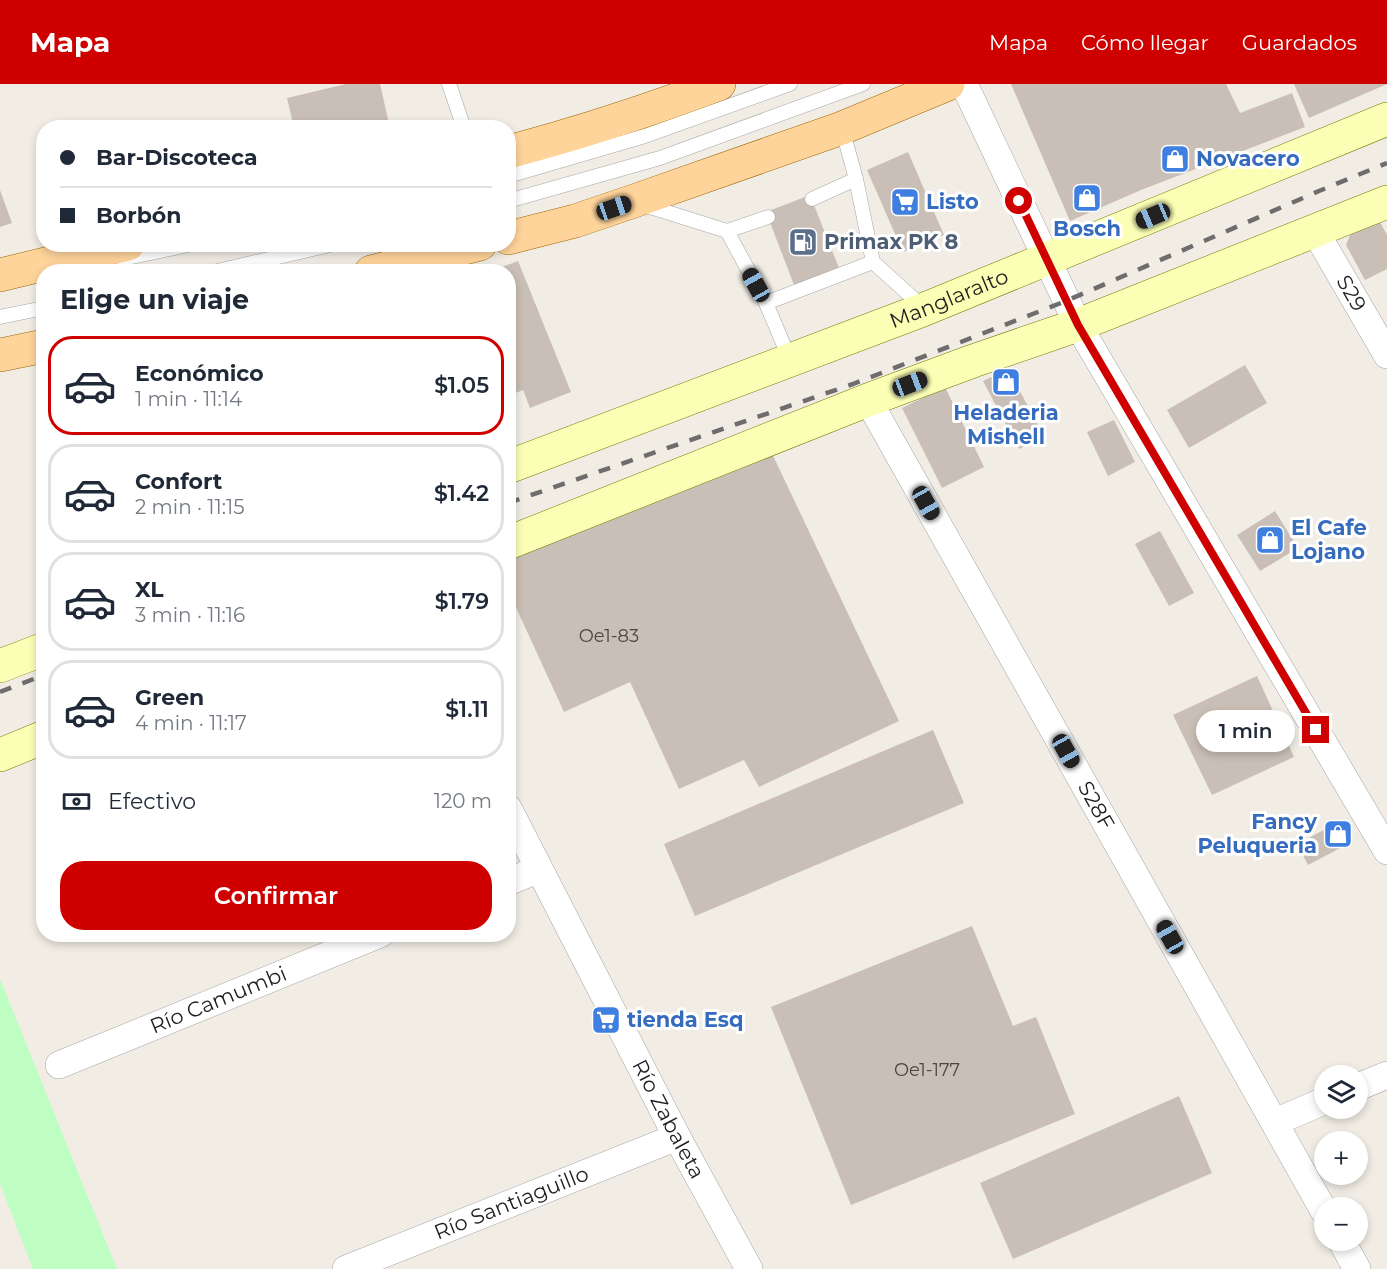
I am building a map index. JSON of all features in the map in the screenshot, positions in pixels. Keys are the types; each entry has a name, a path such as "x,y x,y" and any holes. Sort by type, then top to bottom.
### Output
{"main road":[{"path":"516,150 661,106 719,84"},
{"path":"516,236 575,221 842,128 948,84"},
{"name":"Manglaralto","path":"516,464 925,309 1387,119"},
{"path":"516,540 868,400 973,360 1078,325 1387,202"},
{"path":"48,264 96,252"},
{"path":"402,264 449,252"},
{"path":"0,276 36,267"},
{"path":"0,355 36,348"},
{"path":"0,666 36,651"},
{"path":"0,755 36,740"}],"street":[{"path":"964,84 1078,325 1387,851"},
{"name":"S29","path":"1315,231 1387,355"},
{"name":"S28F","path":"868,400 1316,1197"},
{"name":"Río Zabaleta","path":"516,824 677,1137 749,1269"},
{"path":"516,879 539,869"},
{"name":"Río Camumbi","path":"59,1065 360,942"},
{"path":"1368,1083 1387,1075"},
{"path":"1275,1122 1314,1105"},
{"name":"Río Santiaguillo","path":"346,1269 677,1137"},
{"path":"1347,1251 1357,1269"}],"lane":[{"path":"449,84 461,120"},
{"path":"516,174 645,136 790,84"},
{"path":"516,199 660,158 863,84"},
{"path":"842,128 856,179 873,262 925,309"},
{"path":"812,199 856,179"},
{"path":"634,201 727,231 768,217"},
{"path":"727,231 766,303 790,360"},
{"path":"100,264 156,252"},
{"path":"248,264 299,252"},
{"path":"766,303 873,262"},
{"path":"0,284 36,277"},
{"path":"0,317 36,310"}],"green space":[{"path":"0,979 117,1269 33,1269 0,1184"}],"building":[{"path":"346,84 380,84 388,120 292,120 287,98"},
{"path":"1011,84 1226,84 1240,113 1292,93 1305,127 1141,190 1070,221"},
{"path":"1294,84 1387,84 1309,118"},
{"name":"Listo","path":"908,152 944,235 903,252 867,170"},
{"path":"0,190 12,223 0,227"},
{"name":"Primax PK 8","path":"810,195 839,268 794,285 766,212"},
{"path":"1379,220 1387,235 1387,269 1365,280 1346,245 1350,235"},
{"path":"518,261 571,392 530,408 523,390 516,393 516,264 510,264"},
{"path":"1245,365 1267,403 1189,448 1167,410"},
{"path":"1008,369 1044,436 1019,449 983,381"},
{"path":"945,387 984,467 942,488 902,408"},
{"path":"1114,420 1135,462 1108,476 1087,432"},
{"path":"767,443 899,721 759,787 744,760 679,789 630,682 564,712 516,607 516,555"},
{"path":"1275,511 1298,548 1260,571 1237,535"},
{"path":"1160,531 1194,593 1169,606 1135,544"},
{"path":"1257,676 1294,757 1212,795 1173,715"},
{"path":"933,730 964,803 695,916 664,844"},
{"path":"1339,822 1350,843 1308,865 1297,844"},
{"path":"972,926 1013,1026 1036,1017 1075,1114 851,1205 771,1007"},
{"path":"1179,1096 1212,1173 1013,1259 980,1183"}],"railway":[{"path":"516,500 853,384 1066,301 1387,163"},
{"path":"0,692 36,678"}],"place":[{"name":"Novacero","path":"1175,159"},
{"name":"Bosch","path":"1087,198"},
{"name":"Listo","path":"905,202"},
{"name":"Primax PK 8","path":"803,242"},
{"name":"Heladeria Mishell","path":"1006,382"},
{"name":"El Cafe Lojano","path":"1270,540"},
{"name":"Fancy Peluqueria","path":"1338,834"},
{"name":"tienda Esq","path":"606,1020"}],"route":[{"path":"1019,201 1078,325 1316,730"}]}
